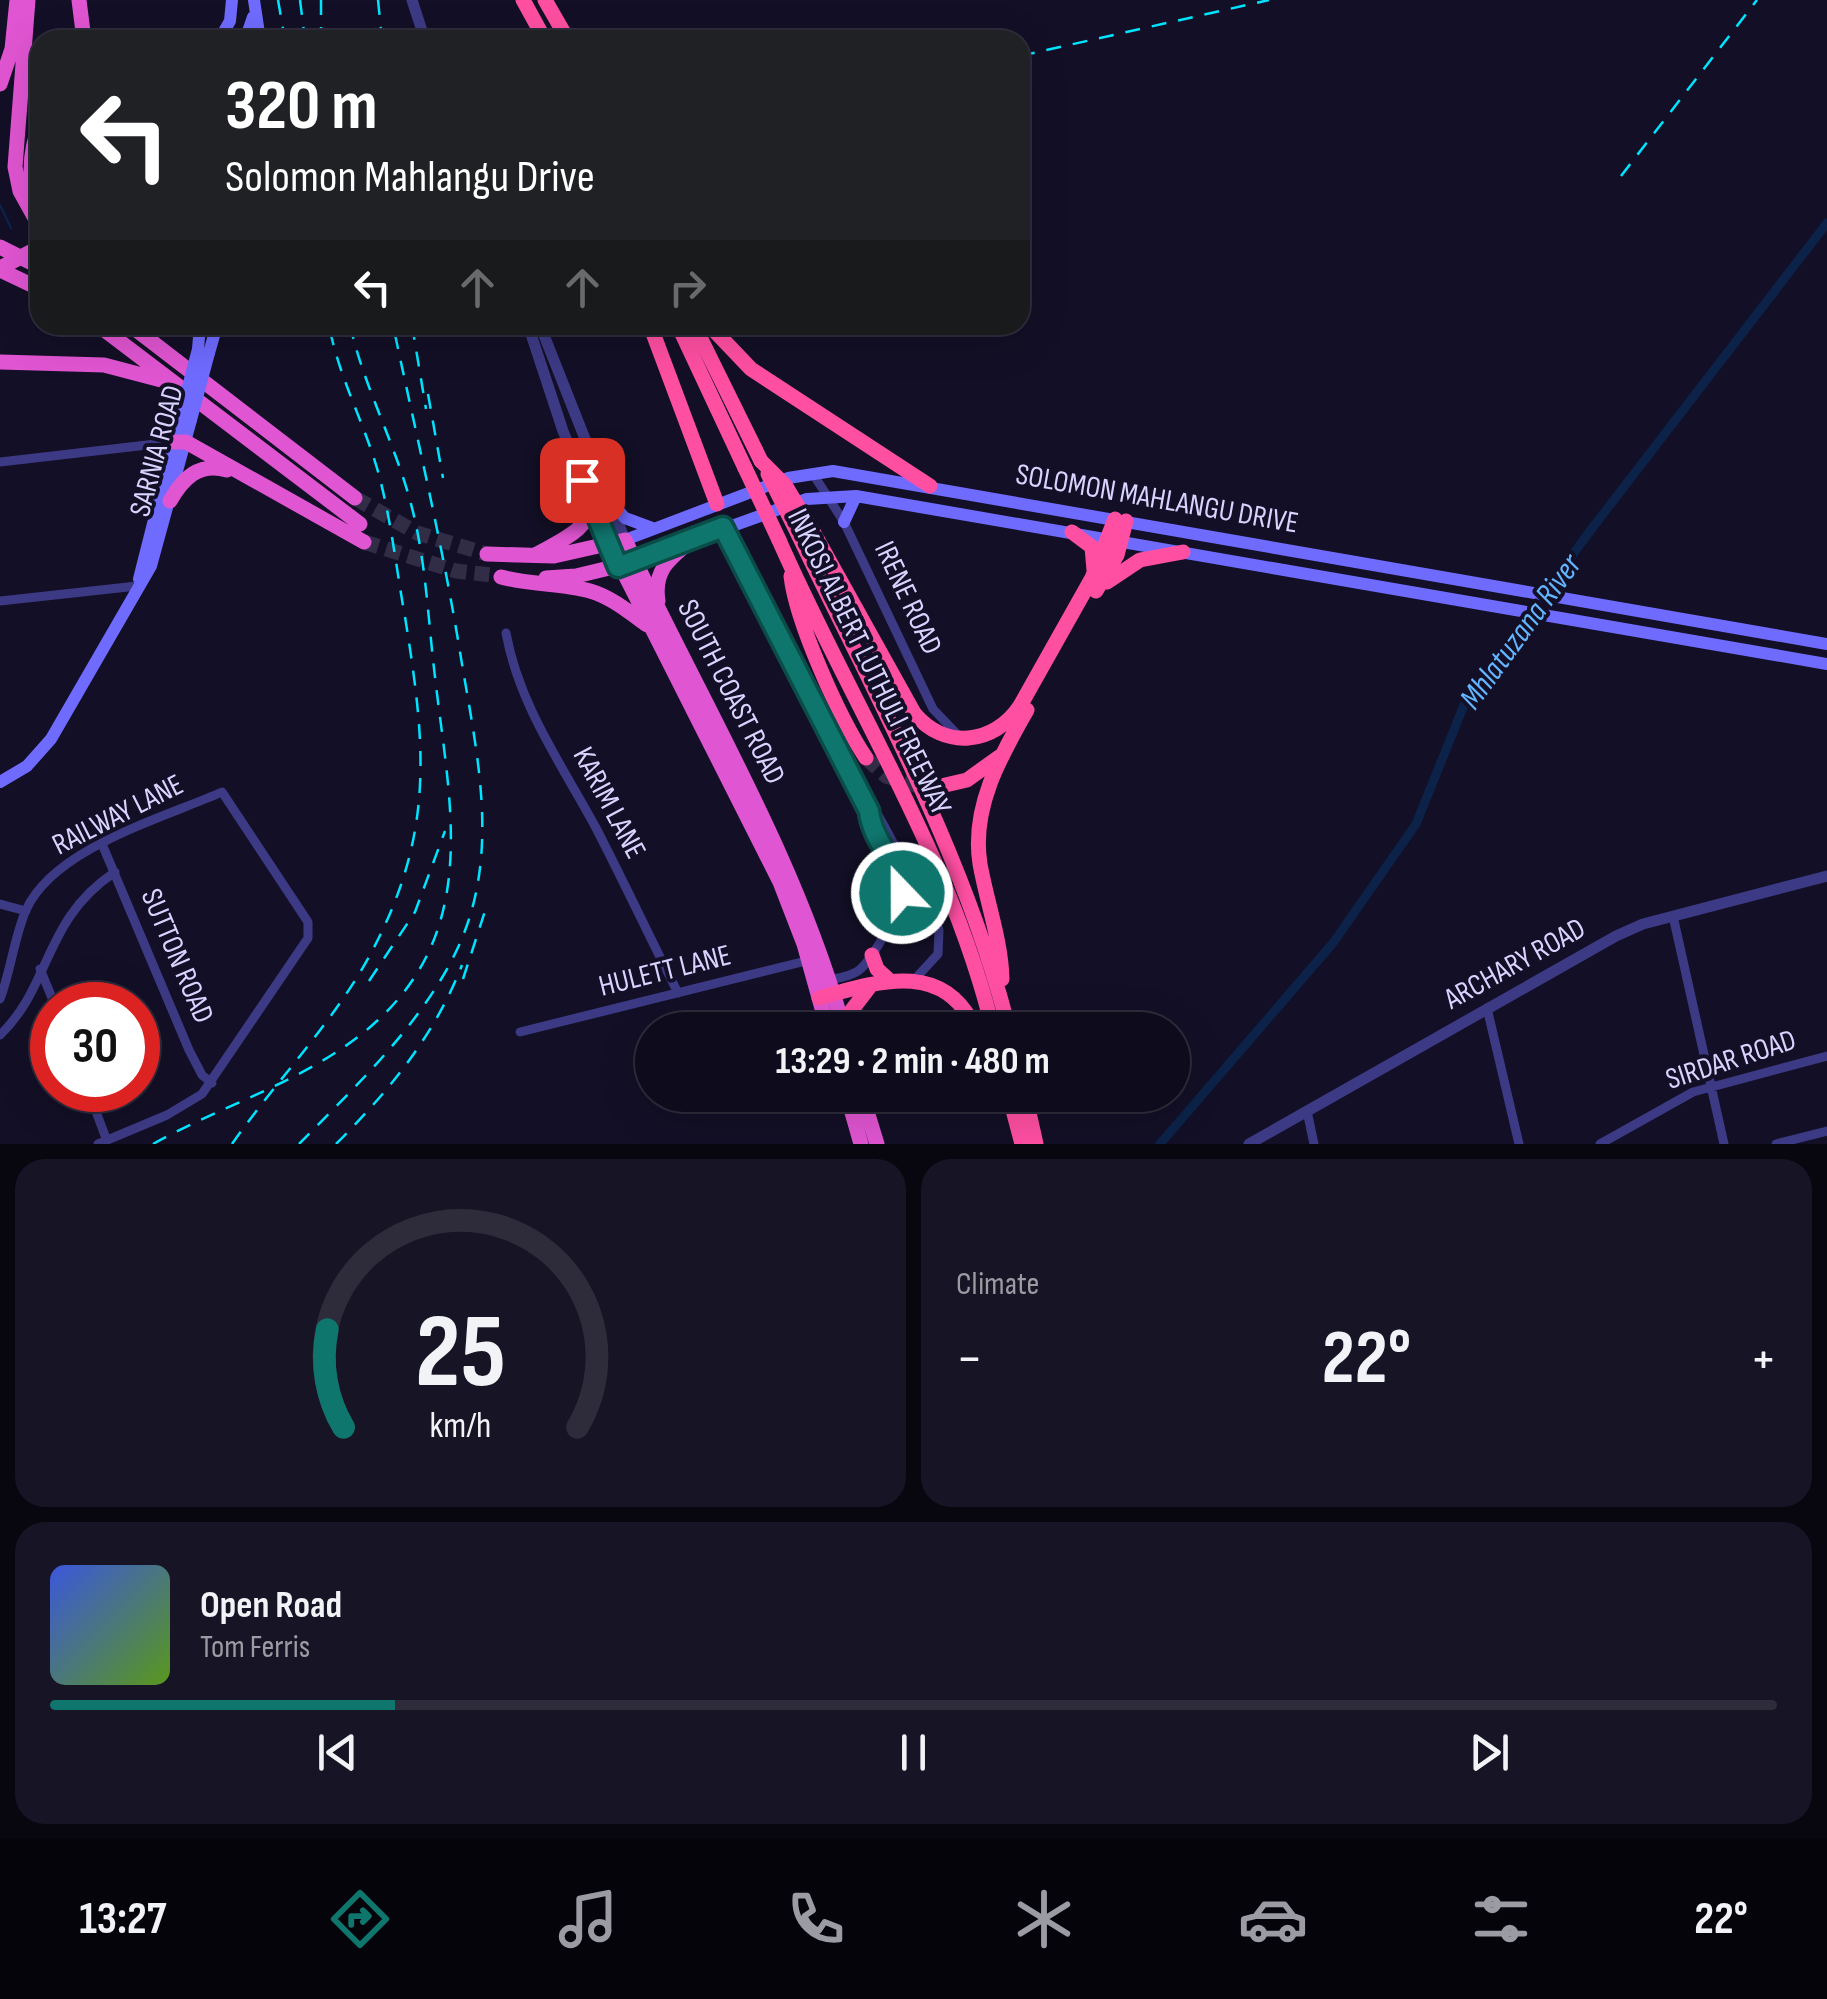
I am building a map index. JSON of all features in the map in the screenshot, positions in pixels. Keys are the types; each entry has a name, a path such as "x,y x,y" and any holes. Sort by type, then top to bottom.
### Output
{"highway":[{"path":"0,84 12,49 17,0"},
{"path":"28,0 15,167 20,191 30,209"},
{"path":"80,0 83,30"},
{"path":"522,0 540,30"},
{"path":"545,0 562,30"},
{"path":"0,247 30,263"},
{"path":"0,269 30,252"},
{"path":"0,269 30,284"},
{"path":"111,335 360,524"},
{"path":"145,335 355,498"},
{"path":"151,335 154,341"},
{"path":"654,335 717,504"},
{"name":"INKOSI ALBERT LUTHULI FREEWAY","path":"683,335 945,885 989,1012"},
{"name":"INKOSI ALBERT LUTHULI FREEWAY","path":"699,335 762,462 804,531 939,830 969,901 1004,1012"},
{"path":"718,335 750,369 930,486"},
{"path":"0,362 104,365 174,383"},
{"path":"180,442 364,542"},
{"path":"170,501 186,478 208,467 249,479"},
{"path":"534,556 588,520 592,509 588,499"},
{"path":"999,993 1002,966 978,843 982,808 1002,754 1091,600 1121,520"},
{"path":"804,531 914,713 934,733 963,739 992,733 1012,719 1116,540"},
{"path":"1072,532 1092,547 1092,578"},
{"path":"662,615 657,578 668,560 692,540"},
{"name":"SOLOMON MAHLANGU DRIVE","path":"487,554 534,556 617,543"},
{"name":"SOUTH COAST ROAD","path":"617,543 635,561 662,615 797,906 833,1012"},
{"name":"SOUTH COAST ROAD","path":"617,543 618,567 732,767"},
{"path":"1091,600 1128,565 1151,556 1183,552"},
{"name":"SOLOMON MAHLANGU DRIVE","path":"635,561 576,576 496,576 588,590 616,603 650,627"},
{"path":"789,562 793,593 826,676 866,758"},
{"path":"928,789 967,780 1002,754"},
{"path":"872,955 877,969 890,981"},
{"path":"825,989 914,980 950,995 963,1012"},
{"path":"850,1012 871,985"},
{"path":"856,1112 861,1144"},
{"path":"861,1112 877,1144"},
{"path":"1022,1112 1026,1143"}],"main road":[{"path":"225,30 232,0"},
{"path":"253,30 254,2"},
{"name":"SARNIA ROAD","path":"202,335 204,351"},
{"name":"SARNIA ROAD","path":"137,586 204,351 212,335"},
{"name":"SARNIA ROAD","path":"0,782 27,766 51,739 151,566 170,501 180,442"},
{"name":"SOLOMON MAHLANGU DRIVE","path":"617,543 812,472 854,473 1827,644"},
{"name":"SOLOMON MAHLANGU DRIVE","path":"635,561 723,527 828,495 856,496 1827,664"},
{"path":"844,522 856,496"},
{"path":"606,497 625,518 655,528"}],"street":[{"path":"412,0 422,30"},
{"name":"SOUTH COAST ROAD","path":"535,335 588,499 617,543"},
{"name":"SOUTH COAST ROAD","path":"538,335 559,370 606,497 617,543"},
{"path":"545,374 559,370"},
{"path":"0,462 180,442"},
{"name":"IRENE ROAD","path":"812,472 844,522 933,709 963,739"},
{"path":"723,527 869,811 870,822 897,872 902,893 872,955 856,972 825,989"},
{"path":"0,601 137,586"},
{"name":"KARIM LANE","path":"506,634 512,664 530,709 597,830 678,993"},
{"name":"RAILWAY LANE","path":"0,999 26,912 55,873 102,844 222,792 308,922 308,938 212,1083"},
{"path":"869,811 878,815 934,918 940,943 932,963 914,980"},
{"name":"SUTTON ROAD","path":"102,844 189,1050 202,1075 212,1083"},
{"path":"1,1032 70,912 114,872"},
{"name":"ARCHARY ROAD","path":"1249,1144 1616,936 1673,916 1827,876"},
{"path":"902,893 918,886"},
{"path":"0,904 26,912"},
{"path":"1673,916 1724,1144"},
{"name":"HULETT LANE","path":"520,1032 816,958"},
{"path":"40,969 45,982"},
{"path":"1488,1008 1518,1144"},
{"name":"SIRDAR ROAD","path":"1600,1144 1676,1100 1712,1086 1827,1056"},
{"path":"94,1112 102,1142 192,1102 212,1083"},
{"path":"1307,1111 1314,1144"},
{"path":"1776,1144 1827,1130"}],"waterway":[{"path":"0,205 11,228"},
{"name":"Mhlatuzana River","path":"1160,1144 1333,943 1416,824 1466,700 1590,531 1827,223"}],"tunnel":[{"path":"355,498 417,533 487,554"},
{"path":"364,542 456,571 491,575"},
{"path":"866,758 886,776 928,789"}],"railway":[{"path":"278,0 283,30"},
{"path":"300,0 304,30"},
{"path":"321,0 321,30"},
{"path":"378,0 381,30"},
{"path":"1030,54 1269,0"},
{"path":"1621,176 1757,0"},
{"path":"232,1144 339,1004 370,955 406,869 420,789 418,708 385,500 332,335"},
{"path":"153,1144 299,1074 354,1040 411,983 432,944 445,902 450,815 420,547 404,481 353,335"},
{"path":"299,1144 388,1050 429,999 460,943 480,872 481,799 473,726 445,570 395,335"},
{"path":"414,335 426,409"},
{"path":"428,394 443,478"},
{"path":"369,981 415,912 445,831"},
{"path":"463,979 486,908"},
{"path":"336,1144 409,1061 438,1015 462,965"}],"route":[{"path":"582,480 618,567 723,527 869,811 870,822 897,872 902,893"}]}
